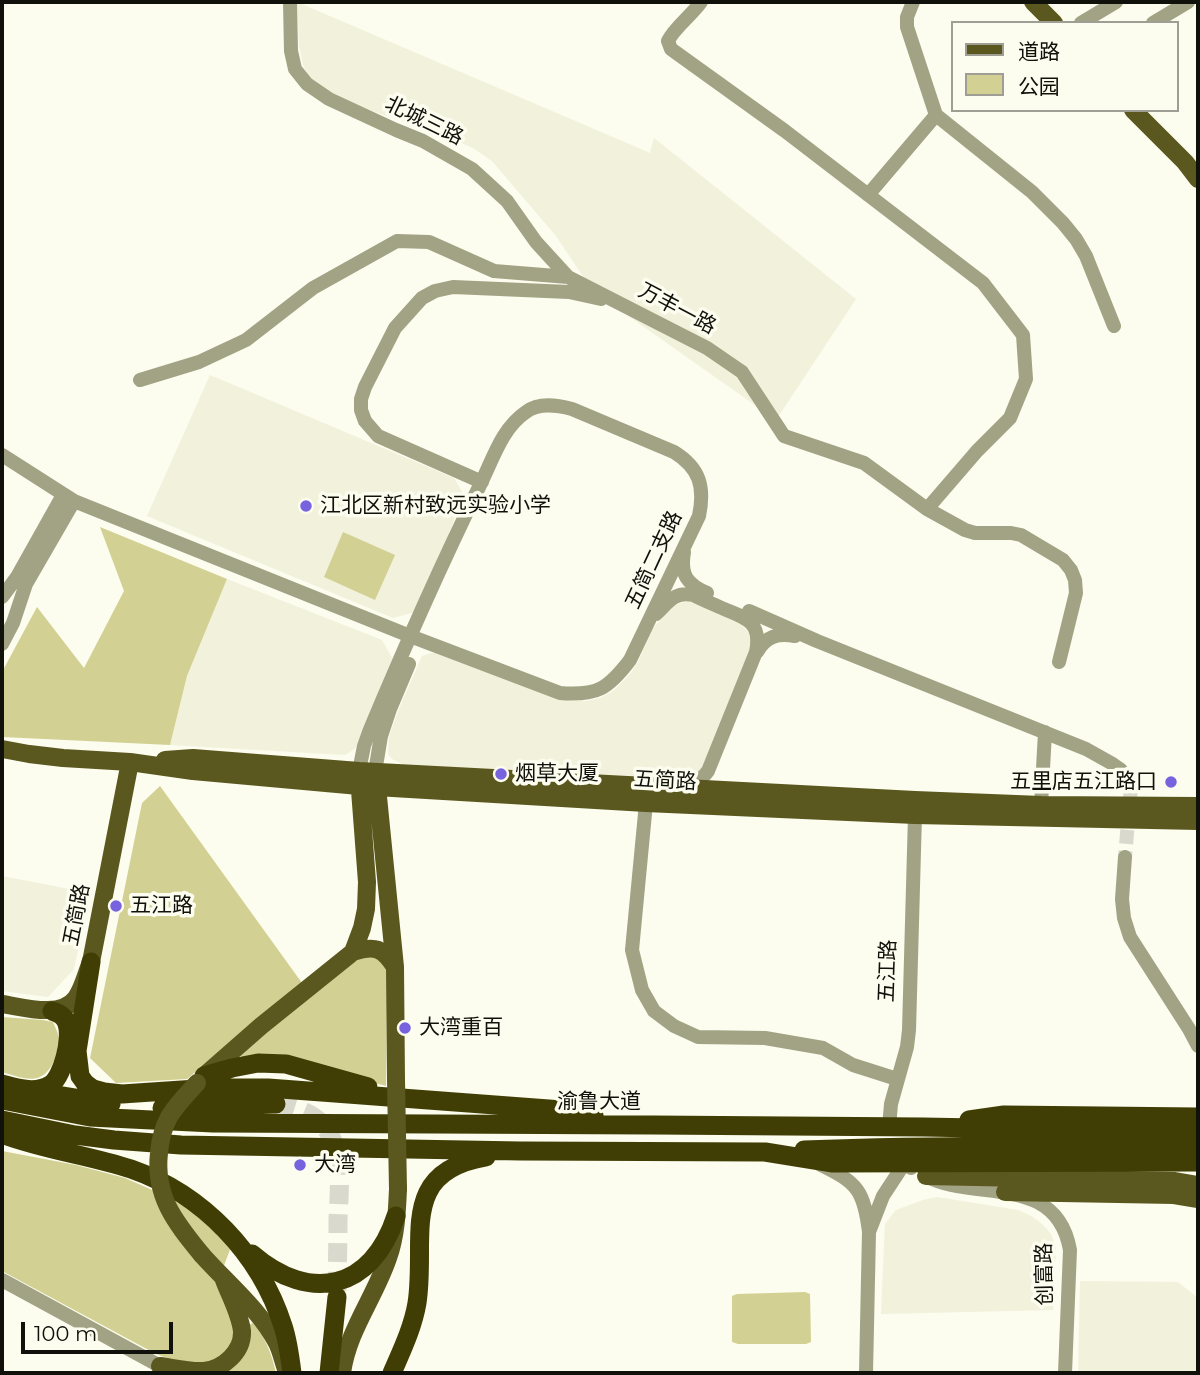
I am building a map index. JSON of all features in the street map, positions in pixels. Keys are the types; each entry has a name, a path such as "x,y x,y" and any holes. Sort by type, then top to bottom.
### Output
{"highway":[{"path":"90,962 77,1065 80,1076 93,1089 122,1094 212,1088 268,1088 562,1110 653,1125"},
{"path":"24,1090 48,1086 55,1080 63,1063 67,1023 60,1013 52,1011"},
{"path":"200,1079 258,1063 286,1064 416,1100"},
{"path":"2,1084 105,1104 153,1108 276,1104"},
{"name":"渝鲁大道","path":"2,1100 90,1116 213,1123 923,1127 1198,1132"},
{"path":"1142,1116 1198,1100"},
{"path":"2,1120 75,1135 159,1144 521,1151 765,1152 872,1147 1142,1116 1198,1116"},
{"path":"1006,1130 1198,1148"},
{"path":"2,1134 117,1165 150,1177 197,1204 260,1262 300,1282 328,1284 353,1275 376,1257 385,1244 396,1216"},
{"path":"383,1373 392,1363 412,1325 418,1291 421,1210 428,1191 442,1174 456,1165 521,1151"},
{"path":"765,1152 834,1163 904,1164 1052,1178 1198,1162"},
{"path":"240,1245 275,1305 288,1345 290,1373"},
{"path":"329,1373 337,1297"}],"main road":[{"path":"1020,2 1037,21"},
{"path":"1033,2 1052,21"},
{"path":"1135,112 1176,152 1198,179"},
{"path":"1151,112 1198,161"},
{"name":"五简路","path":"2,749 63,758 130,762 193,758 367,779 646,803 915,815 1198,821"},
{"name":"五简路","path":"52,1011 69,1006 75,1000 90,962 130,762"},
{"path":"353,952 364,919 367,881 367,779"},
{"path":"351,1373 354,1353 394,1239 398,1189 395,967 367,779"},
{"name":"五简路","path":"367,779 672,788 1041,805 1198,806"},
{"path":"290,1373 277,1343 255,1311 202,1255 170,1213 158,1179 160,1139 169,1117 200,1079 353,952 366,948 376,949 387,953 395,967"},
{"path":"2,1004 52,1011"},
{"path":"926,1177 1175,1181 1198,1185"},
{"path":"1005,1192 1052,1178 1198,1199"},
{"path":"342,1373 350,1339 380,1278"},
{"path":"164,1370 206,1371 221,1365 238,1349 242,1340 242,1329 224,1280"}],"street":[{"name":"北城三路","path":"290,2 291,51 295,69 307,84 329,99 423,141 472,169 507,201 536,242 568,277"},
{"path":"701,2 672,33 668,41 671,49 785,131 983,283 1023,335 1026,379 1010,418 927,509"},
{"path":"913,2 907,17 907,27 936,115 1032,192 1063,223 1086,256 1114,326"},
{"path":"1084,21 1116,2"},
{"path":"1156,21 1188,2"},
{"path":"868,195 936,115"},
{"name":"万丰一路","path":"140,380 199,362 246,340 313,288 397,241 429,242 494,271 568,277 707,348 742,372 784,436 864,463 927,509 965,530 1021,535 1063,560 1071,570 1076,593 1059,662"},
{"path":"482,482 379,436 365,421 361,398 395,328 422,298 435,291 453,287 569,292 621,303"},
{"name":"五简二支路","path":"367,779 415,638 479,504 482,482 504,436 514,422 527,410 557,405 674,452 695,470 702,499 698,516 630,660 606,686 591,692 560,693 415,638"},
{"path":"2,455 69,498 415,638"},
{"path":"2,597 69,498"},
{"path":"2,644 13,623 26,584 69,498"},
{"path":"687,541 682,562 686,577 695,587 817,641 1086,749 1121,770"},
{"path":"648,623 678,594 684,593 747,618 755,629 758,645 708,771 695,781 672,788"},
{"path":"724,791 716,786 715,774 762,656 765,639 762,626 749,611"},
{"path":"756,652 765,639 786,634 817,641"},
{"path":"1041,805 1045,732"},
{"path":"646,803 632,950 642,990 654,1011 674,1026 698,1037 765,1038 823,1048 853,1065 897,1080"},
{"name":"五江路","path":"890,1127 891,1104 909,1030 915,815"},
{"path":"1125,857 1122,899 1130,937 1194,1033 1198,1046"},
{"path":"814,1161 854,1185 860,1192 866,1211 869,1232 866,1373"},
{"path":"869,1232 883,1196 904,1164"},
{"name":"创富路","path":"904,1164 926,1177 949,1185 1030,1198 1057,1217 1067,1236 1070,1250 1065,1373"},
{"path":"2,1280 164,1370"}],"shaded area":[{"path":"297,2 650,153 654,138 856,299 776,420 610,303 584,278 556,236 492,161 473,148 441,134 351,104 322,89 309,77 303,65 299,46"},
{"name":"江北区新村致远实验小学","path":"210,375 454,478 464,495 418,611 393,618 147,516"},
{"path":"227,579 382,640 392,658 356,748 345,755 170,745 187,676"},
{"path":"688,601 740,622 749,633 751,641 751,650 703,768 698,774 675,780 406,766 388,754 389,737 398,711 422,656 435,652 558,698 586,701 613,691 638,662 652,629 675,605"},
{"path":"2,876 90,893 74,969 48,997 2,991"},
{"path":"937,1197 1018,1210 1043,1225 1056,1246 1053,1310 881,1314 885,1224 896,1210"},
{"path":"1080,1281 1178,1282 1198,1298 1198,1373 1078,1373"}],"green space":[{"path":"100,527 227,579 187,676 170,745 2,737 2,672 37,607 84,668 124,591"},
{"path":"343,532 395,555 375,600 324,577"},
{"path":"160,786 302,983 187,1079 116,1083 90,1058 142,803"},
{"path":"371,956 383,962 387,971 386,1086 285,1058 243,1059 239,1054 357,960"},
{"path":"2,1017 53,1022 59,1038 58,1048 52,1066 40,1077 21,1078 2,1072"},
{"path":"2,1151 76,1165 125,1178 191,1207 231,1247 217,1284 231,1313 236,1344 211,1364 172,1360 156,1354 2,1271"},
{"path":"805,1292 810,1294 811,1342 732,1342 732,1296"},
{"path":"253,1323 268,1347 276,1373 212,1373 246,1326"}],"tunnel":[{"path":"1121,770 1131,787 1125,857"},
{"path":"276,1104 314,1117 325,1128 334,1145 339,1177 337,1296"}],"place":[{"name":"江北区新村致远实验小学","path":"306,506"},
{"name":"烟草大厦","path":"501,774"},
{"name":"五里店五江路口","path":"1171,782"},
{"name":"五江路","path":"116,906"},
{"name":"大湾重百","path":"405,1028"},
{"name":"大湾","path":"300,1165"}]}
